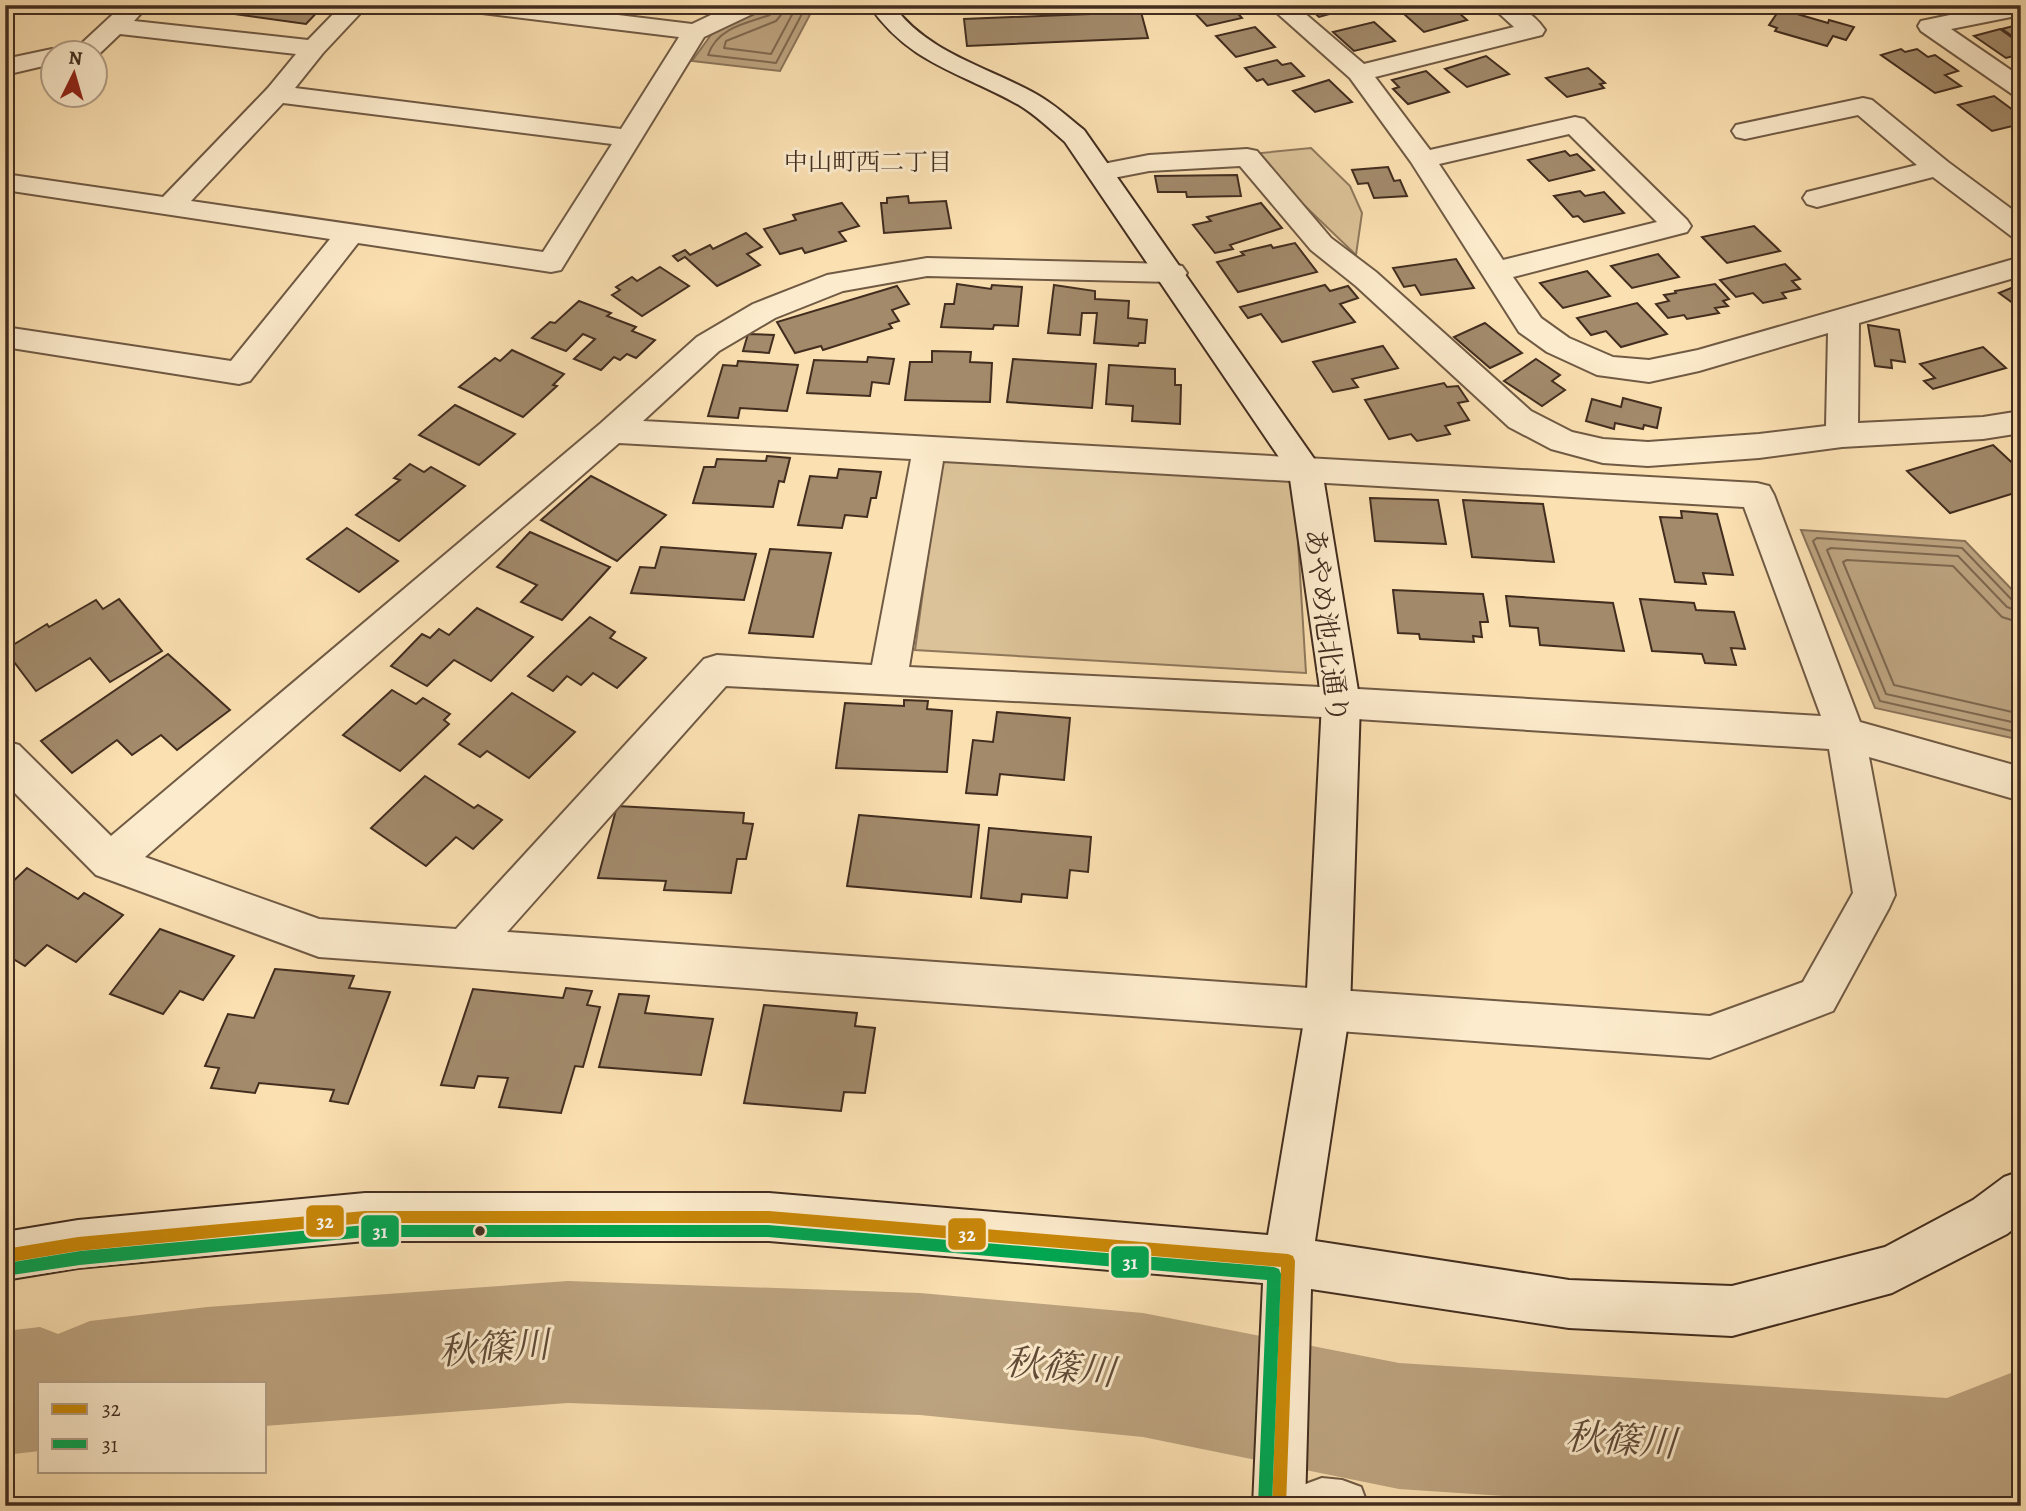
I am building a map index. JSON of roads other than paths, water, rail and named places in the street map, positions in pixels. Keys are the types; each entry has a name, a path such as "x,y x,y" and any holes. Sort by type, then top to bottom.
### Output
{"street":[{"path":"101,38 137,5"},
{"path":"170,206 277,94 314,48 356,5"},
{"path":"474,5 695,32 752,5"},
{"name":"あやめ池北通り","path":"881,5 886,15 920,46 1030,101 1075,136 1172,273 1305,470 1341,703 1328,1009 1288,1261 1314,1505"},
{"path":"1280,5 1359,73 1423,160 1530,325 1558,345 1608,368 1649,371 1699,360 2021,266"},
{"path":"1359,73 1533,30 1502,5"},
{"path":"2021,8 1930,26 2021,89"},
{"path":"114,26 314,48"},
{"path":"5,182 551,263 695,32"},
{"path":"5,67 38,60"},
{"path":"277,94 629,138"},
{"path":"1745,131 1863,106 1938,168 2021,230"},
{"path":"1423,160 1575,125 1677,226 1494,272"},
{"path":"1113,170 1149,163 1247,157 1321,244 1366,279 1520,419 1563,440 1603,451 1648,454 1759,446 1842,435 1983,428 2021,422"},
{"path":"1817,198 1938,168"},
{"path":"5,337 239,373 350,234"},
{"path":"110,862 612,431 708,344 764,311 837,282 927,267 1172,273"},
{"path":"1842,435 1844,317"},
{"path":"5,757 110,862 319,938 465,950 1710,1037 1818,997 1874,895 1846,734 1757,495 612,431"},
{"path":"888,681 929,449"},
{"path":"465,950 717,670 1341,703 1846,734 2021,784"},
{"path":"5,1256 78,1244 365,1217 743,1217 1288,1261 1569,1304 1732,1311 1892,1269 1990,1217 2021,1194"}],"water":[{"path":"773,6 813,9 780,71 692,61 716,28"},
{"path":"1801,530 1965,541 2021,599 2021,740 1875,708"}],"waterway":[{"name":"秋篠川","path":"98,1382 207,1369 568,1342 920,1354 1143,1375 1399,1426 1947,1462 2021,1432"},
{"name":"秋篠川","path":"5,1393 38,1389"}],"district":[{"name":"中山町西二丁目","path":"868,162"}]}
